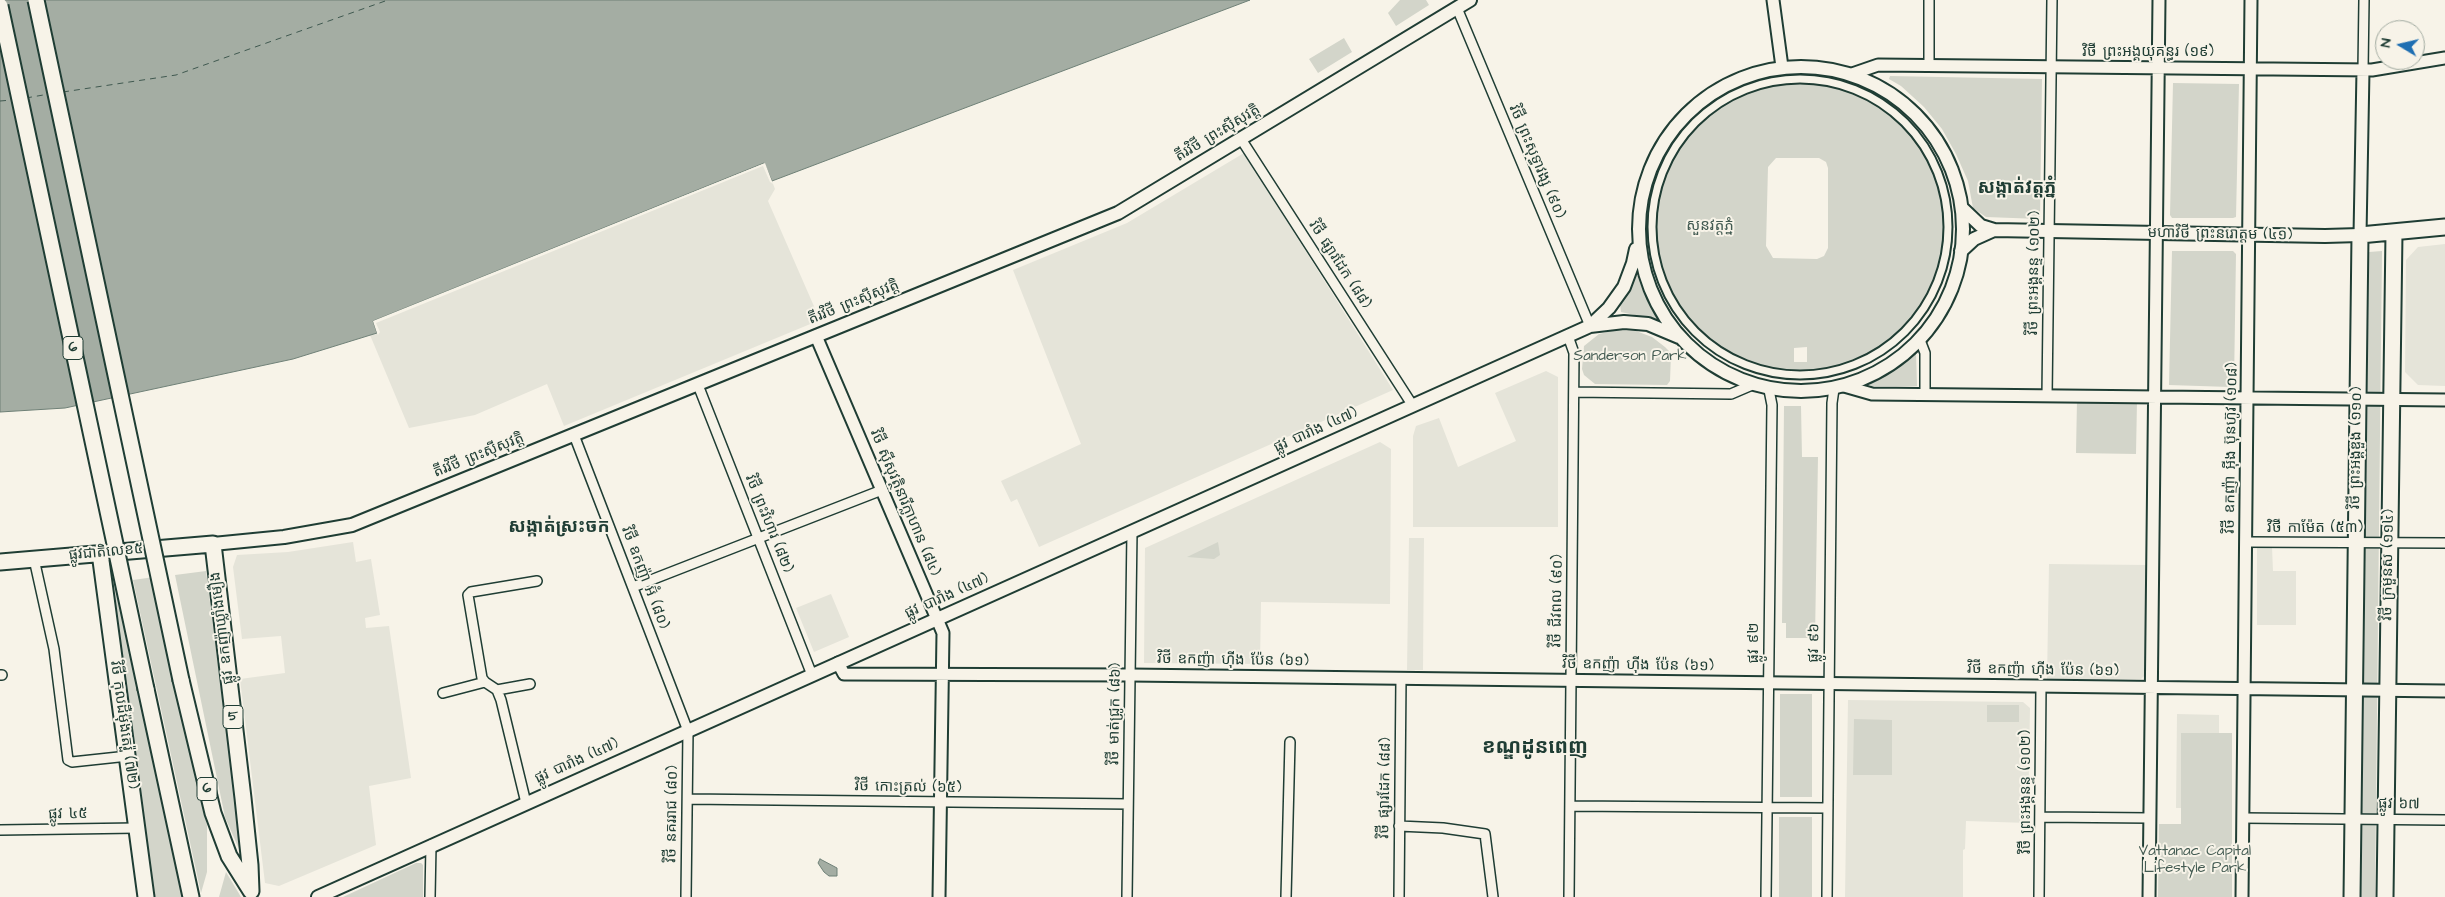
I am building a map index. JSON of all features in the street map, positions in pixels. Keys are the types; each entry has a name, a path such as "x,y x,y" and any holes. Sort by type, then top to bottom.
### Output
{"main road":[{"name":"6","path":"36,0 181,680 212,813 229,856 254,895"},
{"name":"តីរវិថី ព្រះស៊ីសុវត្តិ","path":"213,544 284,538 352,525 1118,213 1470,0"},
{"name":"6","path":"0,6 191,897"},
{"path":"1811,66 1852,74 1874,83 1900,100 1923,122 1942,148 1951,170 1962,208 1961,251 1954,281 1942,309 1920,340 1888,366 1866,378 1839,388 1802,392 1769,390 1720,371 1691,350 1662,315 1650,290 1642,263 1638,235 1641,200 1650,167 1675,126 1697,104 1717,89 1748,75 1782,67 1811,66"},
{"name":"មហាវិថី ព្រះនរោត្តម (៤១)","path":"1962,208 1981,226 1994,230 2158,234 2360,235 2445,227"},
{"name":"មហាវិថី ព្រះនរោត្តម (៤១)","path":"1961,251 1974,239 1994,230"},
{"name":"វិថី ក្រមួនស (១១៤)","path":"2385,897 2394,233"},
{"name":"ផ្លូវ បារាំង (៤៧)","path":"1590,326 1609,308 1624,287 1633,264 1638,235"},
{"name":"វិថី ព្រះអង្គឌួង (១១០)","path":"2352,897 2360,235"},
{"name":"ផ្លូវ បារាំង (៤៧)","path":"318,897 1590,326 1624,322 1648,324 1679,337"},
{"name":"ផ្លូវជាតិលេខ៥","path":"0,562 213,544"},
{"name":"ផ្លូវ ឧកញ៉ាឃ្លាំងមឿង","path":"213,544 254,895"},
{"name":"វិថី កុលដឺម៉ុងតេរ៉ួ (៧២)","path":"100,553 146,897"}],"street":[{"path":"1773,0 1782,67"},
{"path":"1929,0 1929,66"},
{"name":"វិថី ព្រះអង្គនន្ទ (១០២)","path":"2047,396 2052,0"},
{"path":"2149,897 2158,234 2159,0"},
{"name":"វិថី ឧកញ៉ា អ៊ីង ប៊ុនហ៊ូវ (១០៨)","path":"2242,897 2251,0"},
{"name":"វិថី ព្រះអង្គឌួង (១១០)","path":"2360,235 2364,0"},
{"name":"វិថី ព្រះសុទ្ធាវង្ស (៩០)","path":"1457,8 1590,326"},
{"name":"វិថី ព្រះអង្គយុគន្ធរ (១៩)","path":"1852,74 1878,65 2363,70 2445,58"},
{"path":"1782,79 1819,79 1847,85 1885,104 1911,127 1931,156 1944,188 1949,223 1946,256 1936,287 1920,316 1903,335 1883,351 1860,364 1836,372 1814,376 1771,374 1740,364 1712,347 1688,324 1669,297 1657,266 1652,234 1654,201 1660,179 1681,139 1693,124 1722,100 1751,86 1782,79"},
{"name":"វិថី ផ្សារដែក (៨៨)","path":"1241,139 1413,406"},
{"name":"វិថី ស៊ីសុវត្ថិនារីក្លាហាន (៨៤)","path":"816,336 943,633 939,897"},
{"name":"វិថី ជីវពល (៩០)","path":"1568,336 1574,353 1569,897"},
{"path":"1920,340 1925,352 1925,394"},
{"name":"វិថី ព្រះវិហារ (៨២)","path":"698,385 812,675"},
{"path":"1574,392 1731,394 1752,385"},
{"path":"1839,388 1872,394 2445,400"},
{"name":"ផ្លូវ ៩៦","path":"1827,897 1832,403 1839,388"},
{"name":"ផ្លូវ ៩២","path":"1766,897 1772,405 1769,390"},
{"name":"វិថី ឧកញ៉ា អ៊ំ (៨០)","path":"574,435 688,731"},
{"path":"633,587 882,490"},
{"name":"វិថី មាត់ជ្រូក (៨៦)","path":"1127,897 1132,531"},
{"name":"វិថី កាម៉ែត (៥៣)","path":"2246,542 2445,543"},
{"path":"34,559 54,650 68,760 72,762 128,756"},
{"path":"526,803 497,690 485,682 477,652 469,593 537,581"},
{"name":"វិថី ឧកញ៉ា ហ៊ីង ប៉ែន (៦១)","path":"838,663 844,674 1130,675 2445,691"},
{"name":"វិថី ផ្សារដែក (៨៨)","path":"1399,897 1401,678"},
{"path":"442,693 485,682"},
{"path":"497,690 530,684"},
{"name":"វិថី ព្រះអង្គនន្ទ (១០២)","path":"2039,897 2041,686"},
{"name":"វិថី នគររាជ (៨០)","path":"686,897 688,731"},
{"path":"1286,897 1290,742"},
{"name":"វិថី កោះត្រល់ (៦៥)","path":"688,799 1128,804"},
{"path":"1570,806 1828,808"},
{"path":"2040,817 2150,818"},
{"name":"ផ្លូវ ៦៧","path":"2243,818 2445,820"},
{"path":"1399,826 1443,828 1485,834 1493,897"},
{"name":"ផ្លូវ ៤៥","path":"0,830 137,828"},
{"path":"430,897 431,845"}],"shaded area":[{"path":"0,0 1250,0 772,181 764,163 373,321 377,333 293,359 65,408 0,412"},
{"path":"1244,153 1393,390 1039,547 1017,499 1011,502 1001,481 1081,444 1013,270 1127,223"},
{"path":"765,163 775,189 768,201 820,320 564,426 547,384 475,415 409,428 370,335 377,332 373,321"},
{"path":"2445,244 2445,386 2418,385 2405,372 2406,260 2418,247"},
{"path":"1546,371 1558,377 1558,527 1413,527 1413,436 1416,426 1439,418 1458,467 1516,441 1495,393"},
{"path":"1380,442 1391,449 1390,604 1261,602 1260,664 1144,663 1145,548"},
{"path":"1409,538 1424,538 1423,670 1407,670"},
{"path":"353,542 356,562 371,559 380,615 365,618 366,628 389,626 411,778 369,786 376,845 279,886 265,883 240,679 285,673 281,636 242,639 233,567 237,555 288,552"},
{"path":"2257,547 2272,547 2273,571 2296,571 2296,625 2257,625"},
{"path":"2049,564 2147,565 2144,676 2141,679 2047,679"},
{"path":"831,594 849,637 814,652 796,608"},
{"path":"1848,700 2023,702 2030,708 2028,823 1966,821 1965,849 1963,850 1963,897 1845,897"},
{"path":"2177,714 2219,715 2219,808 2176,808"},
{"path":"820,859 837,868 837,876 829,876 824,872 818,863"}],"green space":[{"path":"1400,0 1426,0 1429,5 1396,26 1388,13"},
{"path":"1344,38 1352,52 1318,73 1309,59"},
{"path":"1890,76 2042,79 2040,219 1986,217 1973,208 1968,181 1942,129 1924,107 1901,86 1889,79"},
{"name":"សួនវត្ដភ្នំ","path":"1783,81 1826,82 1866,95 1884,105 1910,128 1930,157 1942,189 1947,223 1944,256 1935,287 1918,315 1902,334 1882,350 1860,362 1836,370 1793,374 1772,372 1741,362 1713,346 1689,323 1671,296 1659,266 1654,234 1656,201 1662,179 1671,159 1694,126 1723,102 1752,88","holes":["1776,158 1819,158 1826,162 1828,168 1828,248 1824,256 1817,259 1773,258 1766,246 1768,167","1807,347 1807,362 1794,362 1794,348"]},
{"path":"2173,83 2239,84 2236,217 2172,218 2170,215"},
{"path":"2172,251 2233,251 2236,254 2234,384 2230,387 2169,385"},
{"path":"2382,251 2375,897 2361,897 2369,252"},
{"path":"1636,276 1639,276 1658,320 1621,312 1620,304"},
{"name":"Sanderson Park","path":"1616,330 1636,331 1652,337 1671,353 1670,381 1667,385 1595,384 1584,375 1582,369 1584,346 1599,334"},
{"path":"1916,351 1917,386 1871,386 1869,384 1905,363"},
{"path":"2077,400 2137,401 2136,454 2076,453"},
{"path":"1784,406 1801,406 1802,457 1818,457 1815,638 1786,638 1786,623 1782,623"},
{"path":"1218,542 1220,555 1214,559 1187,557"},
{"path":"111,568 117,568 182,897 155,897"},
{"path":"206,571 237,815 239,849 225,817 175,575"},
{"path":"154,577 207,825 207,872 201,893 133,580"},
{"path":"1780,694 1812,694 1812,797 1780,797"},
{"path":"1987,705 2019,705 2019,722 1987,722"},
{"path":"1854,719 1892,720 1892,775 1853,775"},
{"name":"Vattanac Capital Lifestyle Park","path":"2181,733 2232,733 2232,897 2158,897 2159,824 2181,824"},
{"path":"1779,817 1812,817 1812,897 1779,897"},
{"path":"416,863 423,865 423,897 343,897"},
{"path":"226,872 241,897 219,897"}],"pier":[{"path":"765,163 773,184 770,182 763,166 376,323 380,332 378,335 377,333 373,321"}],"ferry route":[{"path":"63,92 176,75 388,0"},
{"path":"26,98 49,94"},
{"path":"0,101 12,100"}],"district":[{"name":"សង្កាត់វត្តភ្នំ","path":"2017,189"},
{"name":"សង្កាត់ស្រះចក","path":"559,528"},
{"name":"ខណ្ឌដូនពេញ","path":"1535,749"}]}
